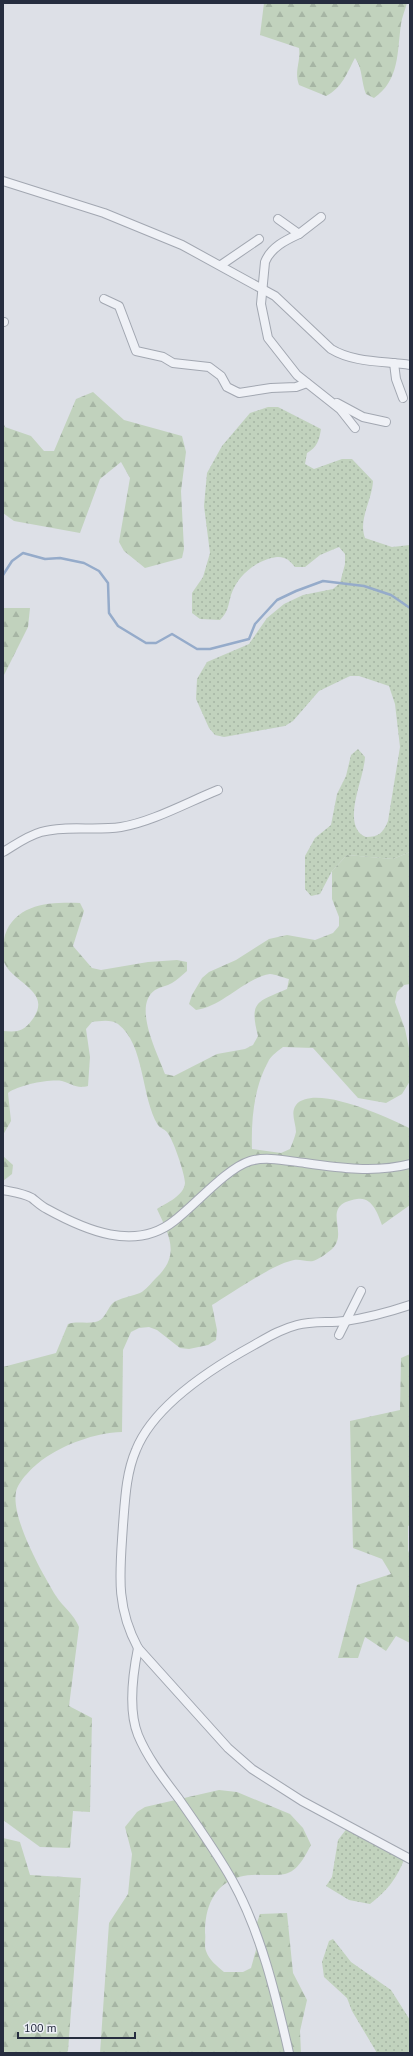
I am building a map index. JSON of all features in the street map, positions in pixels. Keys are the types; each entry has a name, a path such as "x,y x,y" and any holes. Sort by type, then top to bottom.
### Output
{"street":[{"path":"3,181 104,213 182,245 221,265 280,300 331,349 340,354 360,359 410,365"},
{"path":"320,217 299,234 282,242 268,256 262,288 263,319 268,338 297,375 340,409 355,428"},
{"path":"278,219 299,234"},
{"path":"221,265 259,239"},
{"path":"104,299 119,306 136,351 163,357 173,363 209,366 221,376 227,387 239,393 270,388 296,387 307,382"},
{"path":"394,363 396,379 403,398"},
{"path":"329,400 362,417 386,422"},
{"path":"3,852 27,837 40,832 60,829 122,827 147,820 218,790"},
{"path":"3,1190 21,1193 66,1219 106,1234 120,1237 145,1235 170,1225 231,1172 250,1161 269,1159 359,1170 395,1168 410,1164"},
{"path":"339,1335 361,1291"},
{"path":"410,1305 346,1321 299,1324 283,1329 220,1364 178,1396 150,1427 136,1449 129,1472 120,1566 122,1605 130,1633 138,1648 228,1748 252,1769 302,1802 410,1859"},
{"path":"138,1648 133,1673 132,1691 138,1734 160,1776 179,1800 232,1880 241,1899 276,1996 290,2053"}],"green space":[{"path":"264,3 407,3 401,21 396,65 389,83 374,98 366,94 361,71 355,58 347,75 332,93 326,96 299,85 297,70 299,48 260,35"},
{"path":"93,392 124,420 182,436 186,452 181,491 184,549 182,558 145,568 124,551 119,542 130,478 121,462 100,479 80,533 14,521 3,513 3,422 5,427 31,436 44,451 54,451 76,399"},
{"path":"268,407 278,407 321,429 317,443 307,453 305,464 314,469 342,459 352,459 373,481 363,524 365,538 392,547 410,545 410,852 393,859 347,855 332,871 320,894 311,896 305,889 305,856 315,838 331,825 337,794 346,776 351,755 358,749 365,757 354,815 355,824 359,832 365,837 370,837 380,834 388,821 400,747 395,704 389,686 359,676 350,676 319,691 293,721 285,726 224,737 215,735 209,728 196,699 197,679 207,662 249,644 267,618 284,604 303,595 333,589 340,583 345,564 345,554 339,547 320,555 305,567 295,567 290,561 282,557 264,560 252,567 237,582 226,611 220,620 200,619 192,613 192,593 203,577 210,553 204,506 207,473 222,446 250,413"},
{"path":"3,608 30,608 28,627 3,677"},
{"path":"410,852 410,984 404,985 397,992 395,1002 405,1029 410,1053 410,1081 402,1094 386,1103 358,1098 313,1048 283,1047 269,1060 260,1081 254,1103 252,1149 281,1153 290,1149 296,1132 293,1111 296,1105 305,1099 318,1098 352,1104 409,1128 410,1205 382,1225 374,1207 367,1200 357,1199 346,1202 339,1207 337,1213 337,1241 329,1252 313,1261 294,1260 275,1267 212,1305 217,1330 216,1340 208,1345 189,1349 180,1348 157,1330 149,1327 139,1328 131,1332 123,1350 122,1432 90,1437 60,1449 35,1466 17,1488 16,1503 18,1516 29,1545 56,1596 77,1622 79,1627 69,1706 92,1718 90,1812 73,1811 70,1848 40,1847 3,1820 3,1367 56,1353 68,1324 92,1323 99,1321 105,1316 113,1303 122,1298 140,1293 148,1286 164,1269 170,1253 169,1236 157,1209 170,1202 178,1195 184,1188 185,1183 181,1165 172,1142 167,1132 158,1125 148,1101 138,1058 133,1044 127,1033 118,1024 112,1021 92,1022 86,1029 90,1057 88,1086 77,1087 62,1081 50,1081 34,1083 13,1090 8,1093 11,1121 3,1135 3,1031 16,1031 26,1027 32,1020 37,1010 38,1002 35,994 8,969 4,962 3,949 5,935 10,924 17,916 26,911 46,904 80,903 84,911 73,946 92,968 101,970 148,962 177,960 187,962 187,971 172,983 155,990 149,997 146,1007 146,1018 149,1030 165,1074 174,1076 217,1054 245,1049 253,1045 258,1036 255,1024 255,1009 262,1000 287,989 289,979 272,974 261,977 215,1004 196,1010 189,1004 192,995 202,978 209,972 236,960 269,939 287,935 315,940 333,933 339,926 339,917 332,899 332,871 347,855 393,859"},
{"path":"3,1156 13,1165 12,1174 3,1181"},
{"path":"410,1354 410,1525 408,1526 408,1550 410,1556 410,1643 396,1636 386,1651 365,1637 358,1658 338,1658 357,1585 391,1574 382,1559 353,1548 350,1421 400,1410 401,1358"},
{"path":"219,1790 237,1792 290,1814 303,1828 311,1845 301,1862 294,1870 290,1872 279,1875 239,1877 223,1886 212,1899 205,1924 205,1949 211,1960 224,1972 243,1972 251,1968 256,1950 254,1931 260,1914 287,1913 293,1973 307,2000 300,2031 301,2053 100,2053 109,1923 128,1894 132,1854 125,1827 137,1812 145,1807"},
{"path":"348,1827 405,1857 399,1871 391,1883 382,1894 370,1904 349,1900 326,1886 332,1877 338,1840"},
{"path":"3,1838 20,1842 30,1875 81,1878 68,2051 66,2053 3,2053"},
{"path":"333,1939 351,1962 391,1990 410,2020 410,2053 377,2053 352,2011 347,1998 324,1977 322,1962 329,1941"}],"waterway":[{"path":"3,575 12,561 23,553 45,559 60,558 84,563 99,571 108,583 109,613 118,626 146,643 156,643 172,634 197,649 210,649 249,639 255,624 277,600 323,581 364,586 391,595 410,608"}]}
